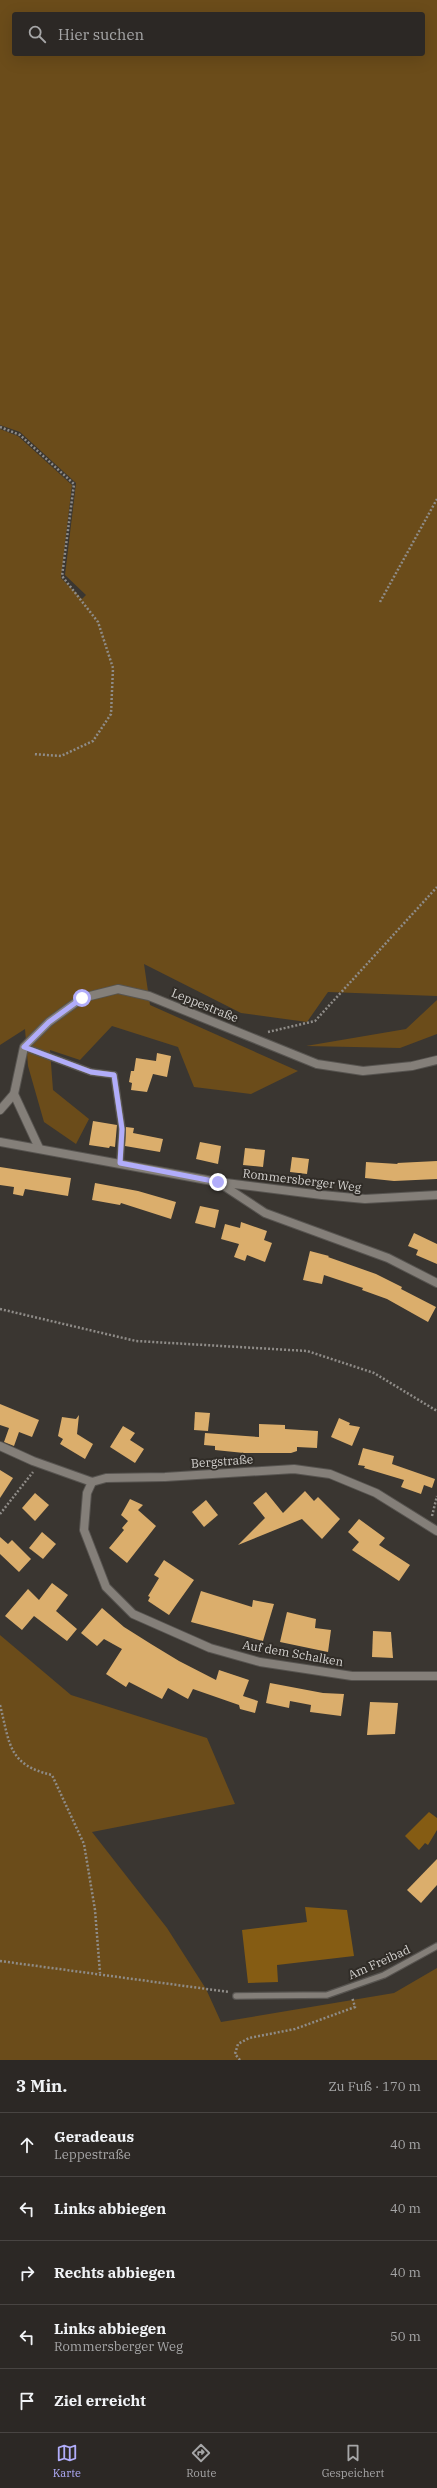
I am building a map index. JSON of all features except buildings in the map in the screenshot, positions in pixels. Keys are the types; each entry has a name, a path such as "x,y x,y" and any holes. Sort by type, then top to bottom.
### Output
{"street":[{"name":"Leppestraße","path":"24,1047 49,1022 82,998 118,989 149,996 317,1064 363,1071 412,1066 437,1060"},
{"path":"0,1110 14,1094 24,1047"},
{"path":"14,1094 38,1148"},
{"name":"Rommersberger Weg","path":"0,1142 218,1182 365,1199 437,1195"},
{"path":"218,1182 266,1213 388,1258 437,1283"},
{"path":"0,1446 38,1463 92,1482"},
{"name":"Bergstraße","path":"92,1482 106,1478 166,1477 294,1469 330,1474 376,1493 437,1531"},
{"name":"Auf dem Schalken","path":"92,1482 87,1493 84,1530 106,1587 133,1614 210,1648 260,1662 352,1676 437,1676"}],"lane":[{"path":"24,1047 91,1072 114,1075 122,1129 120,1163"},
{"name":"Am Freibad","path":"236,1996 327,1995 384,1975 437,1946"}],"path":[{"path":"0,427 20,435 74,484 62,576 98,622 113,668 111,714 93,741 61,756 33,754"},
{"path":"380,602 437,499"},
{"path":"250,1037 315,1021 437,887"},
{"path":"0,1309 136,1342 307,1351 374,1373 437,1411"},
{"path":"0,1514 31,1476 38,1463"},
{"path":"429,1526 437,1496"},
{"path":"0,1705 11,1747 23,1764 34,1771 52,1775 84,1844 95,1910 100,1973"},
{"path":"0,1961 100,1973 225,1991 236,1996"},
{"path":"240,2060 235,2054 236,2048 238,2044 249,2038 295,2029 355,2007 348,1988"}],"shaded area":[{"path":"0,0 437,0 437,996 328,992 307,1022 241,1013 144,964 150,1005 298,1071 251,1094 194,1087 178,1047 112,1026 80,1060 50,1050 53,1090 89,1119 76,1144 44,1122 28,1066 25,1029 0,1045 0,429 18,436 72,485 61,578 82,599 86,595 65,575 76,483 20,432 0,425"},
{"path":"437,1000 437,1034 400,1048 306,1046 406,1029"},
{"path":"0,1635 71,1695 207,1738 235,1804 92,1832 167,1928 206,1989 221,2022 394,1993 437,1968 437,2060 0,2060"},
{"path":"429,1812 437,1818 437,1830 428,1845 425,1843 419,1850 405,1836"},
{"path":"305,1907 347,1910 354,1956 277,1965 278,1982 248,1983 242,1930 307,1922"}],"route":[{"path":"82,998 49,1022 24,1047 91,1072 114,1075 122,1129 120,1163 218,1182"}]}
